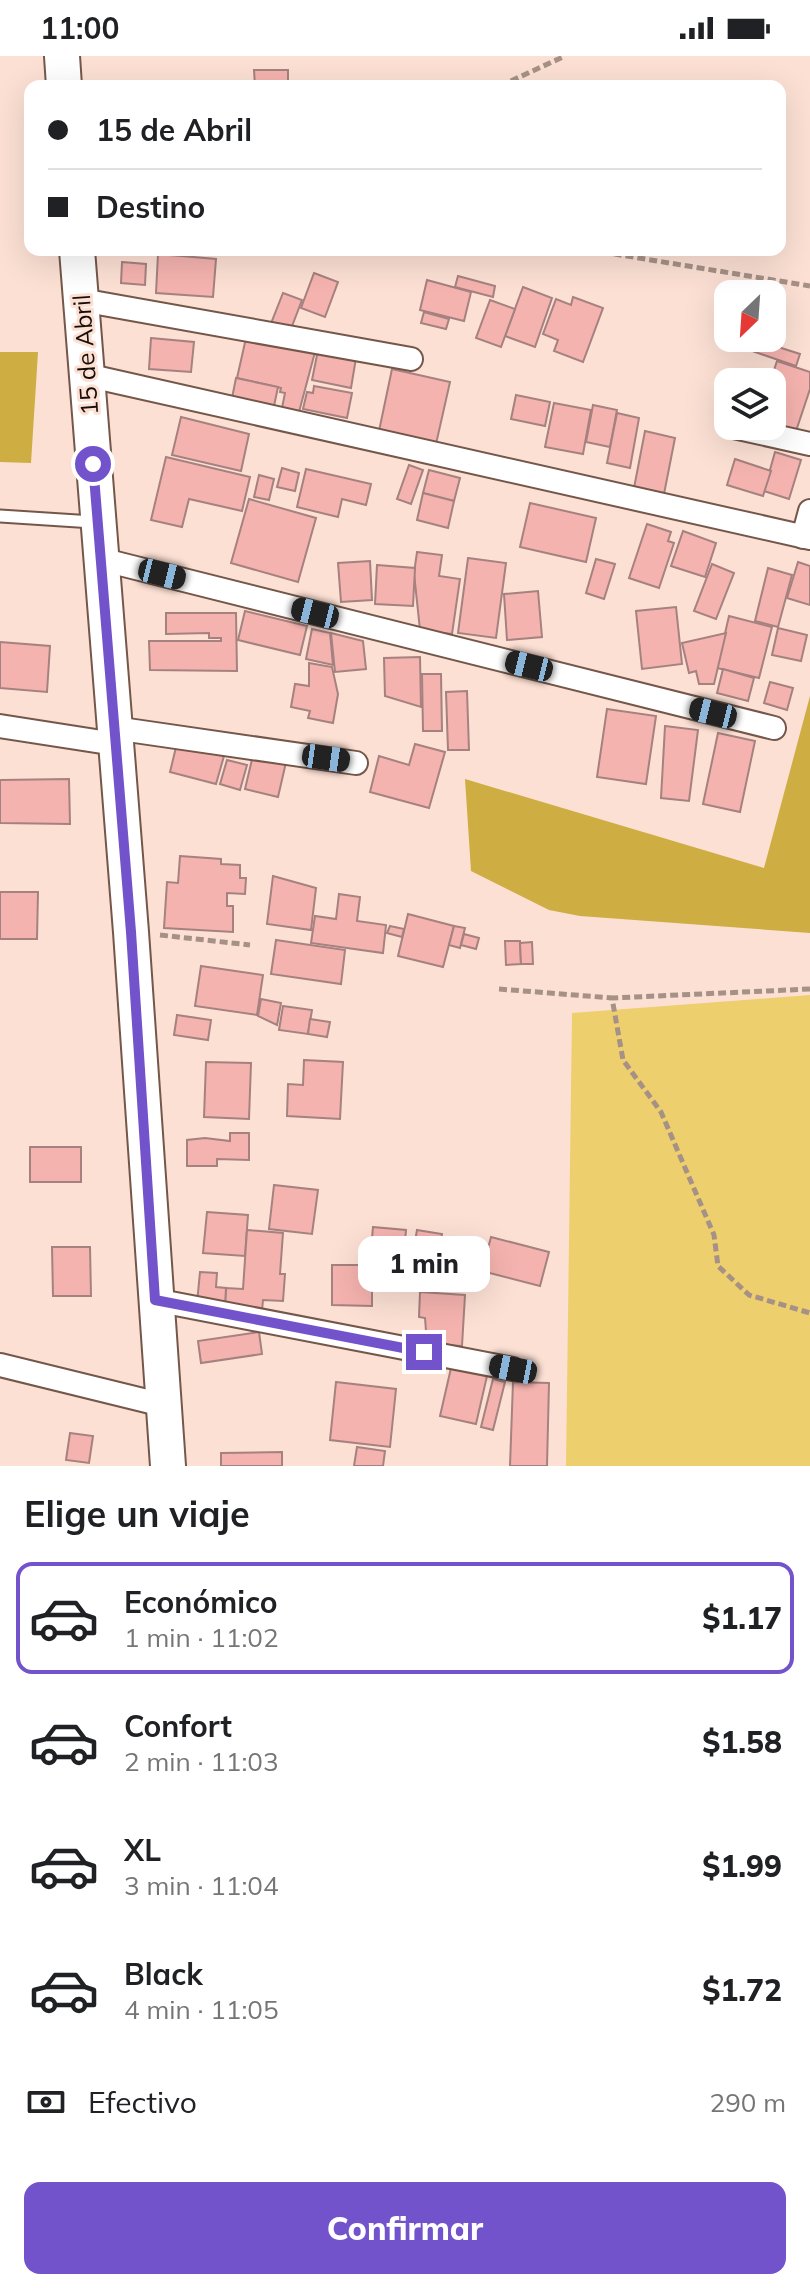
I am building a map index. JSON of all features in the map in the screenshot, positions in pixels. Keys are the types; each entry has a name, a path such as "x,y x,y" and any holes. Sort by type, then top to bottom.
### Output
{"main road":[{"path":"62,56 64,80"},
{"name":"15 de Abril","path":"77,256 131,932 168,1466"}],"street":[{"path":"81,300 411,359"},
{"path":"86,375 807,537 810,511"},
{"path":"786,439 810,444"},
{"path":"100,559 774,728"},
{"path":"0,726 356,763"},
{"path":"155,1300 513,1369"},
{"path":"0,1365 163,1405"}],"lane":[{"path":"0,516 98,523"}],"path":[{"path":"513,80 565,56"},
{"path":"627,256 810,286"},
{"path":"131,932 250,945"},
{"path":"499,989 612,998 810,989"},
{"path":"612,998 623,1060 661,1112 714,1235 718,1266 749,1295 810,1313"}],"shaded area":[{"path":"0,352 38,352 31,463 0,462"},
{"path":"810,696 810,933 580,916 549,910 471,871 465,779 764,868"},
{"path":"810,995 810,1466 566,1466 572,1013"}],"building":[{"path":"254,70 288,70 288,80 255,80"},
{"path":"158,256 216,259 213,297 156,293"},
{"path":"122,262 146,264 145,285 121,283"},
{"path":"314,273 338,282 325,317 301,308"},
{"path":"458,276 495,286 493,297 455,287"},
{"path":"427,280 471,292 464,321 420,310"},
{"path":"523,287 552,298 535,347 505,336"},
{"path":"283,293 302,300 289,334 270,326"},
{"path":"573,297 603,308 583,362 554,351 558,340 543,334 556,299 571,305"},
{"path":"490,300 515,309 501,347 476,338"},
{"path":"424,312 449,319 446,329 421,323"},
{"path":"151,338 194,342 191,372 149,369"},
{"path":"246,338 315,352 299,412 282,408 285,393 280,392 281,388 237,378"},
{"path":"318,350 356,358 351,388 312,380"},
{"path":"786,350 800,354 796,366 755,352 786,352"},
{"path":"777,361 810,372 810,389 795,434 786,431 786,368 775,368"},
{"path":"392,369 450,382 436,444 379,431"},
{"path":"236,378 278,387 274,406 232,398"},
{"path":"314,386 352,393 347,418 303,409 307,392 313,393"},
{"path":"516,395 550,402 545,426 511,419"},
{"path":"554,403 591,410 583,454 545,447"},
{"path":"593,405 617,410 610,447 586,442"},
{"path":"617,413 639,418 630,468 607,463"},
{"path":"181,417 249,434 241,471 172,455"},
{"path":"645,431 675,438 664,494 634,488"},
{"path":"775,452 801,460 789,499 764,491"},
{"path":"166,457 250,477 242,511 189,499 182,527 151,520"},
{"path":"735,459 771,471 763,496 727,485"},
{"path":"409,465 423,470 411,504 397,499"},
{"path":"282,468 299,473 295,491 277,487"},
{"path":"306,469 371,484 366,505 342,499 338,517 297,507"},
{"path":"429,470 460,478 454,501 423,493"},
{"path":"259,475 274,479 269,500 254,497"},
{"path":"423,493 454,501 448,528 417,520"},
{"path":"249,499 316,518 298,582 231,563"},
{"path":"530,503 596,518 586,562 520,547"},
{"path":"647,524 671,532 668,541 674,543 659,588 629,578"},
{"path":"683,531 716,543 705,577 671,566"},
{"path":"417,552 442,555 439,576 460,579 452,634 420,630 414,573"},
{"path":"468,558 506,563 496,638 458,633"},
{"path":"596,559 615,564 604,599 586,593"},
{"path":"370,561 372,600 341,602 338,563"},
{"path":"798,562 810,566 810,605 787,598"},
{"path":"712,564 734,573 716,619 694,611"},
{"path":"377,565 415,568 413,606 375,604"},
{"path":"768,568 792,575 778,627 755,621"},
{"path":"538,591 542,637 507,640 504,594"},
{"path":"676,607 682,664 642,669 636,611"},
{"path":"245,611 307,626 300,655 238,640"},
{"path":"166,613 236,613 237,671 150,670 149,641 221,641 221,638 209,638 209,633 166,634"},
{"path":"729,616 772,627 759,678 717,668"},
{"path":"778,628 807,635 801,661 772,655"},
{"path":"312,629 330,633 333,665 306,659"},
{"path":"331,633 363,641 366,669 335,672"},
{"path":"726,633 714,684 699,684 696,671 689,673 682,643"},
{"path":"0,642 50,646 47,692 0,688"},
{"path":"420,657 421,707 385,696 384,658"},
{"path":"309,663 332,667 338,694 333,723 308,718 310,711 291,707 295,684 309,686"},
{"path":"723,669 754,678 748,701 717,693"},
{"path":"422,674 441,674 442,731 423,731"},
{"path":"770,682 793,688 787,710 764,703"},
{"path":"467,691 469,750 448,750 446,692"},
{"path":"607,709 656,716 646,784 597,777"},
{"path":"665,726 698,730 689,801 661,798"},
{"path":"718,733 755,741 740,812 703,804"},
{"path":"177,743 224,756 216,784 170,772"},
{"path":"415,744 445,752 429,808 370,792 379,756 409,765"},
{"path":"254,751 287,758 278,797 245,789"},
{"path":"227,760 247,765 240,790 220,784"},
{"path":"69,779 70,824 0,823 0,780"},
{"path":"180,856 221,859 221,864 240,865 240,878 246,878 245,894 227,893 227,906 233,906 233,932 164,928 167,882 178,883"},
{"path":"273,876 316,888 311,930 267,924"},
{"path":"0,892 38,892 37,939 0,939"},
{"path":"339,894 360,897 357,921 386,925 383,953 311,943 315,916 336,919"},
{"path":"408,914 454,926 443,967 398,956"},
{"path":"390,926 404,929 402,937 387,933"},
{"path":"454,926 465,928 460,948 449,945"},
{"path":"464,934 479,938 476,949 461,945"},
{"path":"276,940 345,950 341,984 271,974"},
{"path":"505,941 520,941 521,964 506,965"},
{"path":"532,942 533,964 521,964 520,943"},
{"path":"201,966 263,975 257,1015 195,1006"},
{"path":"261,999 281,1003 277,1025 258,1016"},
{"path":"283,1006 312,1010 308,1034 279,1030"},
{"path":"177,1015 211,1020 208,1040 174,1035"},
{"path":"310,1019 330,1022 327,1037 308,1034"},
{"path":"304,1060 343,1062 340,1119 287,1116 288,1084 303,1085"},
{"path":"206,1062 251,1063 249,1119 204,1117"},
{"path":"230,1133 249,1133 249,1160 217,1159 217,1166 187,1166 187,1140 205,1138 230,1141"},
{"path":"30,1147 81,1147 81,1182 30,1182"},
{"path":"274,1185 318,1190 312,1234 269,1229"},
{"path":"207,1212 248,1215 245,1256 203,1253"},
{"path":"373,1227 406,1230 404,1252 371,1250"},
{"path":"247,1230 283,1233 280,1274 285,1274 283,1301 263,1300 262,1311 225,1305 226,1288 243,1289"},
{"path":"417,1230 442,1234 438,1257 413,1253"},
{"path":"491,1237 549,1252 540,1286 482,1271"},
{"path":"52,1247 90,1247 91,1296 53,1296"},
{"path":"332,1265 372,1265 372,1306 332,1305"},
{"path":"200,1272 217,1273 216,1287 226,1288 225,1305 197,1303"},
{"path":"420,1292 465,1295 462,1346 427,1344 425,1318 419,1317"},
{"path":"259,1332 262,1354 201,1363 198,1341"},
{"path":"451,1368 487,1376 476,1424 440,1416"},
{"path":"493,1379 505,1382 493,1430 481,1427"},
{"path":"336,1382 396,1389 390,1447 330,1440"},
{"path":"513,1382 549,1383 547,1466 510,1466"},
{"path":"70,1433 93,1436 89,1463 66,1460"},
{"path":"357,1447 385,1451 383,1466 354,1466"},
{"path":"282,1452 282,1466 221,1466 221,1453"}],"route":[{"path":"93,464 131,932 155,1300 424,1352"}]}
